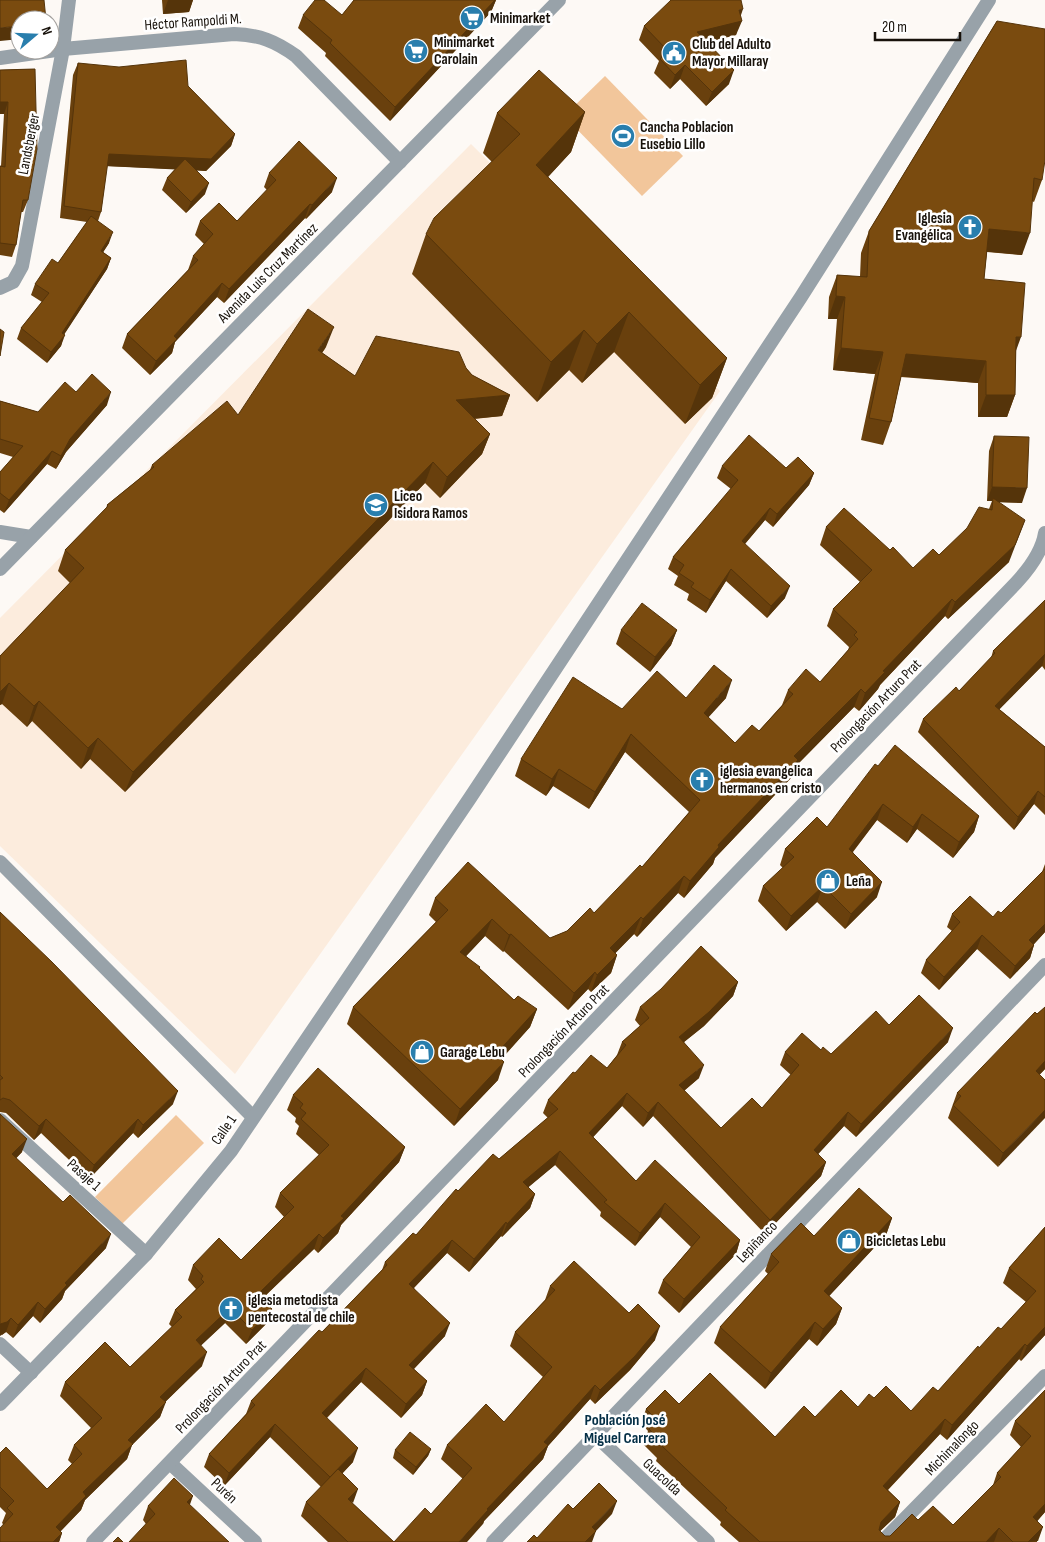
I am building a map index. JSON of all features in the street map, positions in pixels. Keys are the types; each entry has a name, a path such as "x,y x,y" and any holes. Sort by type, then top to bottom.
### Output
{"street":[{"name":"Landsberger","path":"3,287 13,282 22,266 64,49 69,0"},
{"name":"Avenida Luis Cruz Martínez","path":"0,569 559,0"},
{"path":"253,1117 476,790 796,305 989,0"},
{"name":"Héctor Rampoldi M.","path":"0,58 64,49 234,34 265,38 296,56 400,162"},
{"path":"0,532 31,537"},
{"name":"Prolongación Arturo Prat","path":"93,1542 1016,583 1042,553 1045,533"},
{"name":"Calle 1","path":"0,862 253,1117 231,1150 146,1254 0,1404"},
{"name":"Lepiñanco","path":"493,1542 1045,965"},
{"name":"Pasaje 1","path":"0,1120 146,1254"},
{"path":"0,1344 31,1373"},
{"name":"Michimalongo","path":"882,1542 1045,1376"},
{"name":"Guacolda","path":"595,1435 708,1542"},
{"name":"Purén","path":"170,1463 254,1542"}],"shaded area":[{"name":"Cancha Poblacion Eusebio Lillo","path":"605,76 683,156 642,196 564,116"},
{"name":"Liceo Isidora Ramos","path":"471,144 720,391 235,1074 0,846 0,618"},
{"path":"176,1115 204,1143 122,1224 95,1197"}],"building":[{"path":"0,0 44,0 45,10 10,10 10,27 0,28"},
{"path":"315,0 324,0 342,15 354,0 495,0 395,107 330,43 332,40 303,15"},
{"path":"671,0 741,0 743,9 739,10 742,21 697,32 734,70 712,92 685,65 675,75 660,59 668,51 644,26"},
{"path":"997,21 1045,29 1045,160 1042,180 1034,178 1030,233 989,229 984,279 1025,283 1021,337 1016,337 1015,395 986,395 986,361 906,354 891,422 869,418 883,352 841,348 845,297 836,296 837,275 867,277 869,231"},
{"path":"186,60 188,86 235,134 211,159 109,154 101,212 64,206 78,63 119,67"},
{"path":"35,69 37,149 28,200 23,200 16,245 0,243 0,166 5,167 8,102 0,102 0,70"},
{"path":"539,70 585,112 536,165 727,358 700,385 629,312 597,344 584,330 551,362 426,234 434,218 520,134 497,113"},
{"path":"299,141 337,178 229,289 222,283 174,336 177,339 156,361 127,334 198,260 193,256 213,234 200,221 219,203 237,221 276,180 269,173"},
{"path":"185,159 209,183 191,202 167,178"},
{"path":"91,216 113,232 101,251 111,258 62,333 65,335 51,352 21,328 49,293 35,284 52,259 58,263"},
{"name":"Liceo Isidora Ramos","path":"308,309 334,327 318,350 355,376 376,336 459,352 466,368 472,375 510,395 456,400 490,434 447,477 433,462 133,772 98,738 88,748 39,701 34,706 9,683 0,692 0,656 84,568 65,550 107,505 154,467 152,465 227,401 238,415"},
{"path":"0,329 4,332 0,356"},
{"path":"92,374 111,392 70,439 61,456 52,451 9,500 0,493 0,472 23,446 0,439 0,401 38,412 65,382 76,392"},
{"path":"749,435 786,468 798,457 814,473 777,514 770,508 742,541 790,586 771,606 731,569 710,600 691,587 694,583 679,573 684,565 673,557 738,480 722,466"},
{"path":"994,436 1029,437 1027,488 992,487"},
{"path":"993,498 1025,520 1015,545 955,602 952,599 883,671 885,672 865,693 861,689 794,756 798,760 718,845 719,847 690,881 684,876 643,919 641,917 610,948 617,955 597,975 595,972 574,993 511,934 509,935 492,919 460,952 480,967 514,1000 518,996 537,1009 496,1054 504,1062 460,1109 353,1007 448,910 435,898 468,862 550,938 567,931 590,908 594,913 640,865 642,867 700,800 631,734 595,792 559,769 552,779 521,759 573,677 622,709 657,671 686,698 714,665 732,680 704,713 735,743 752,725 759,731 793,694 788,690 806,669 820,682 858,639 854,635 857,632 833,609 872,570 826,527 844,508 890,550 893,547 913,568 933,549 939,555 967,528 979,507 992,510"},
{"path":"1045,600 1045,654 995,706 1045,747 1045,797 1038,791 1018,817 923,719 956,687 959,691 995,653 993,651"},
{"path":"642,603 677,630 655,657 621,630"},
{"path":"895,745 979,816 959,842 922,814 913,827 883,804 849,849 882,882 851,914 823,886 791,916 763,886 794,857 785,849 817,817 827,827 875,764 878,766"},
{"path":"1045,869 1045,924 1029,940 1034,945 1015,966 982,935 944,977 926,960 960,922 952,914 970,896 993,917 998,911 1001,913"},
{"path":"0,912 52,962 178,1091 143,1125 138,1119 94,1165 46,1119 39,1126 10,1100 3,1098 0,1100 0,1080 3,1078 0,1075"},
{"path":"701,946 738,982 709,1012 679,1037 704,1065 679,1085 721,1128 752,1098 762,1108 799,1065 785,1052 802,1033 821,1050 823,1047 831,1054 876,1011 889,1025 919,995 953,1028 861,1124 848,1112 814,1150 826,1162 770,1220 658,1102 648,1113 627,1093 589,1133 636,1181 655,1160 740,1240 684,1299 663,1280 700,1237 665,1203 640,1233 604,1202 607,1200 560,1151 523,1182 535,1194 507,1224 506,1222 474,1259 452,1240 409,1284 450,1323 409,1365 427,1381 406,1404 366,1368 322,1413 358,1448 330,1477 275,1424 229,1473 209,1454 255,1405 251,1401 319,1330 322,1332 387,1265 385,1262 413,1233 416,1235 456,1189 458,1191 493,1154 499,1159 558,1109 548,1100 591,1055 607,1068 626,1045 622,1042 649,1018 640,1007 661,989"},
{"path":"1045,1007 1045,1061 1036,1071 1045,1080 1045,1110 1003,1153 953,1105 961,1096 957,1093 1035,1012 1037,1014"},
{"path":"318,1068 405,1147 341,1216 344,1218 323,1238 319,1234 257,1295 272,1309 252,1330 230,1308 196,1340 207,1352 160,1397 166,1402 128,1440 133,1444 83,1492 86,1496 56,1527 62,1533 53,1542 0,1542 0,1528 13,1514 7,1508 14,1501 0,1487 0,1453 6,1447 47,1489 82,1454 74,1445 102,1418 65,1382 105,1342 130,1367 182,1317 175,1310 204,1282 201,1279 203,1276 193,1265 219,1238 241,1260 294,1207 280,1193 329,1145 301,1119 306,1113 300,1108 303,1104 293,1095"},
{"path":"0,1114 27,1139 12,1154 63,1202 70,1195 111,1234 65,1283 67,1285 45,1309 38,1302 18,1325 11,1318 7,1322 0,1324"},
{"path":"859,1188 892,1218 824,1291 842,1308 823,1329 815,1322 771,1373 720,1327 779,1262 771,1254 801,1223 814,1236"},
{"path":"1045,1227 1045,1327 1027,1346 1025,1344 952,1425 945,1419 883,1486 900,1502 881,1522 879,1530 885,1536 890,1536 912,1514 918,1520 933,1506 953,1525 1001,1477 997,1473 1031,1436 1015,1421 1045,1390 1045,1504 1033,1517 1043,1527 1028,1542 1013,1542 999,1528 986,1542 760,1542 725,1510 727,1508 662,1446 663,1444 649,1429 657,1420 646,1409 665,1390 679,1404 710,1373 775,1437 804,1406 815,1417 841,1390 858,1407 869,1394 874,1398 886,1386 911,1411 933,1387 938,1391 978,1346 979,1348 998,1327 1001,1329 1036,1291 1009,1268"},
{"path":"574,1261 629,1313 638,1304 660,1326 635,1356 600,1390 595,1385 544,1442 548,1445 487,1509 459,1542 394,1542 425,1508 431,1514 472,1468 447,1445 486,1404 504,1422 552,1367 515,1332 555,1290 550,1286"},
{"path":"410,1432 431,1449 416,1467 395,1450"},
{"path":"338,1469 358,1489 348,1499 394,1542 348,1542 306,1502"},
{"path":"174,1478 193,1496 187,1502 229,1542 129,1542 155,1514 148,1506"},
{"path":"599,1483 617,1501 592,1527 596,1531 585,1542 527,1542 534,1535 537,1538 568,1504 573,1509"},
{"path":"118,1537 123,1542 113,1542"}],"place":[{"name":"Minimarket","path":"472,18"},
{"name":"Minimarket Carolain","path":"416,51"},
{"name":"Club del Adulto Mayor Millaray","path":"674,53"},
{"name":"Cancha Poblacion Eusebio Lillo","path":"623,136"},
{"name":"Iglesia Evangélica","path":"970,227"},
{"name":"Liceo Isidora Ramos","path":"376,505"},
{"name":"iglesia evangelica hermanos en cristo","path":"702,780"},
{"name":"Leña","path":"828,881"},
{"name":"Garage Lebu","path":"422,1052"},
{"name":"Bicicletas Lebu","path":"849,1241"},
{"name":"iglesia metodista pentecostal de chile","path":"231,1309"}],"district":[{"name":"Población José Miguel Carrera","path":"625,1429"}]}
